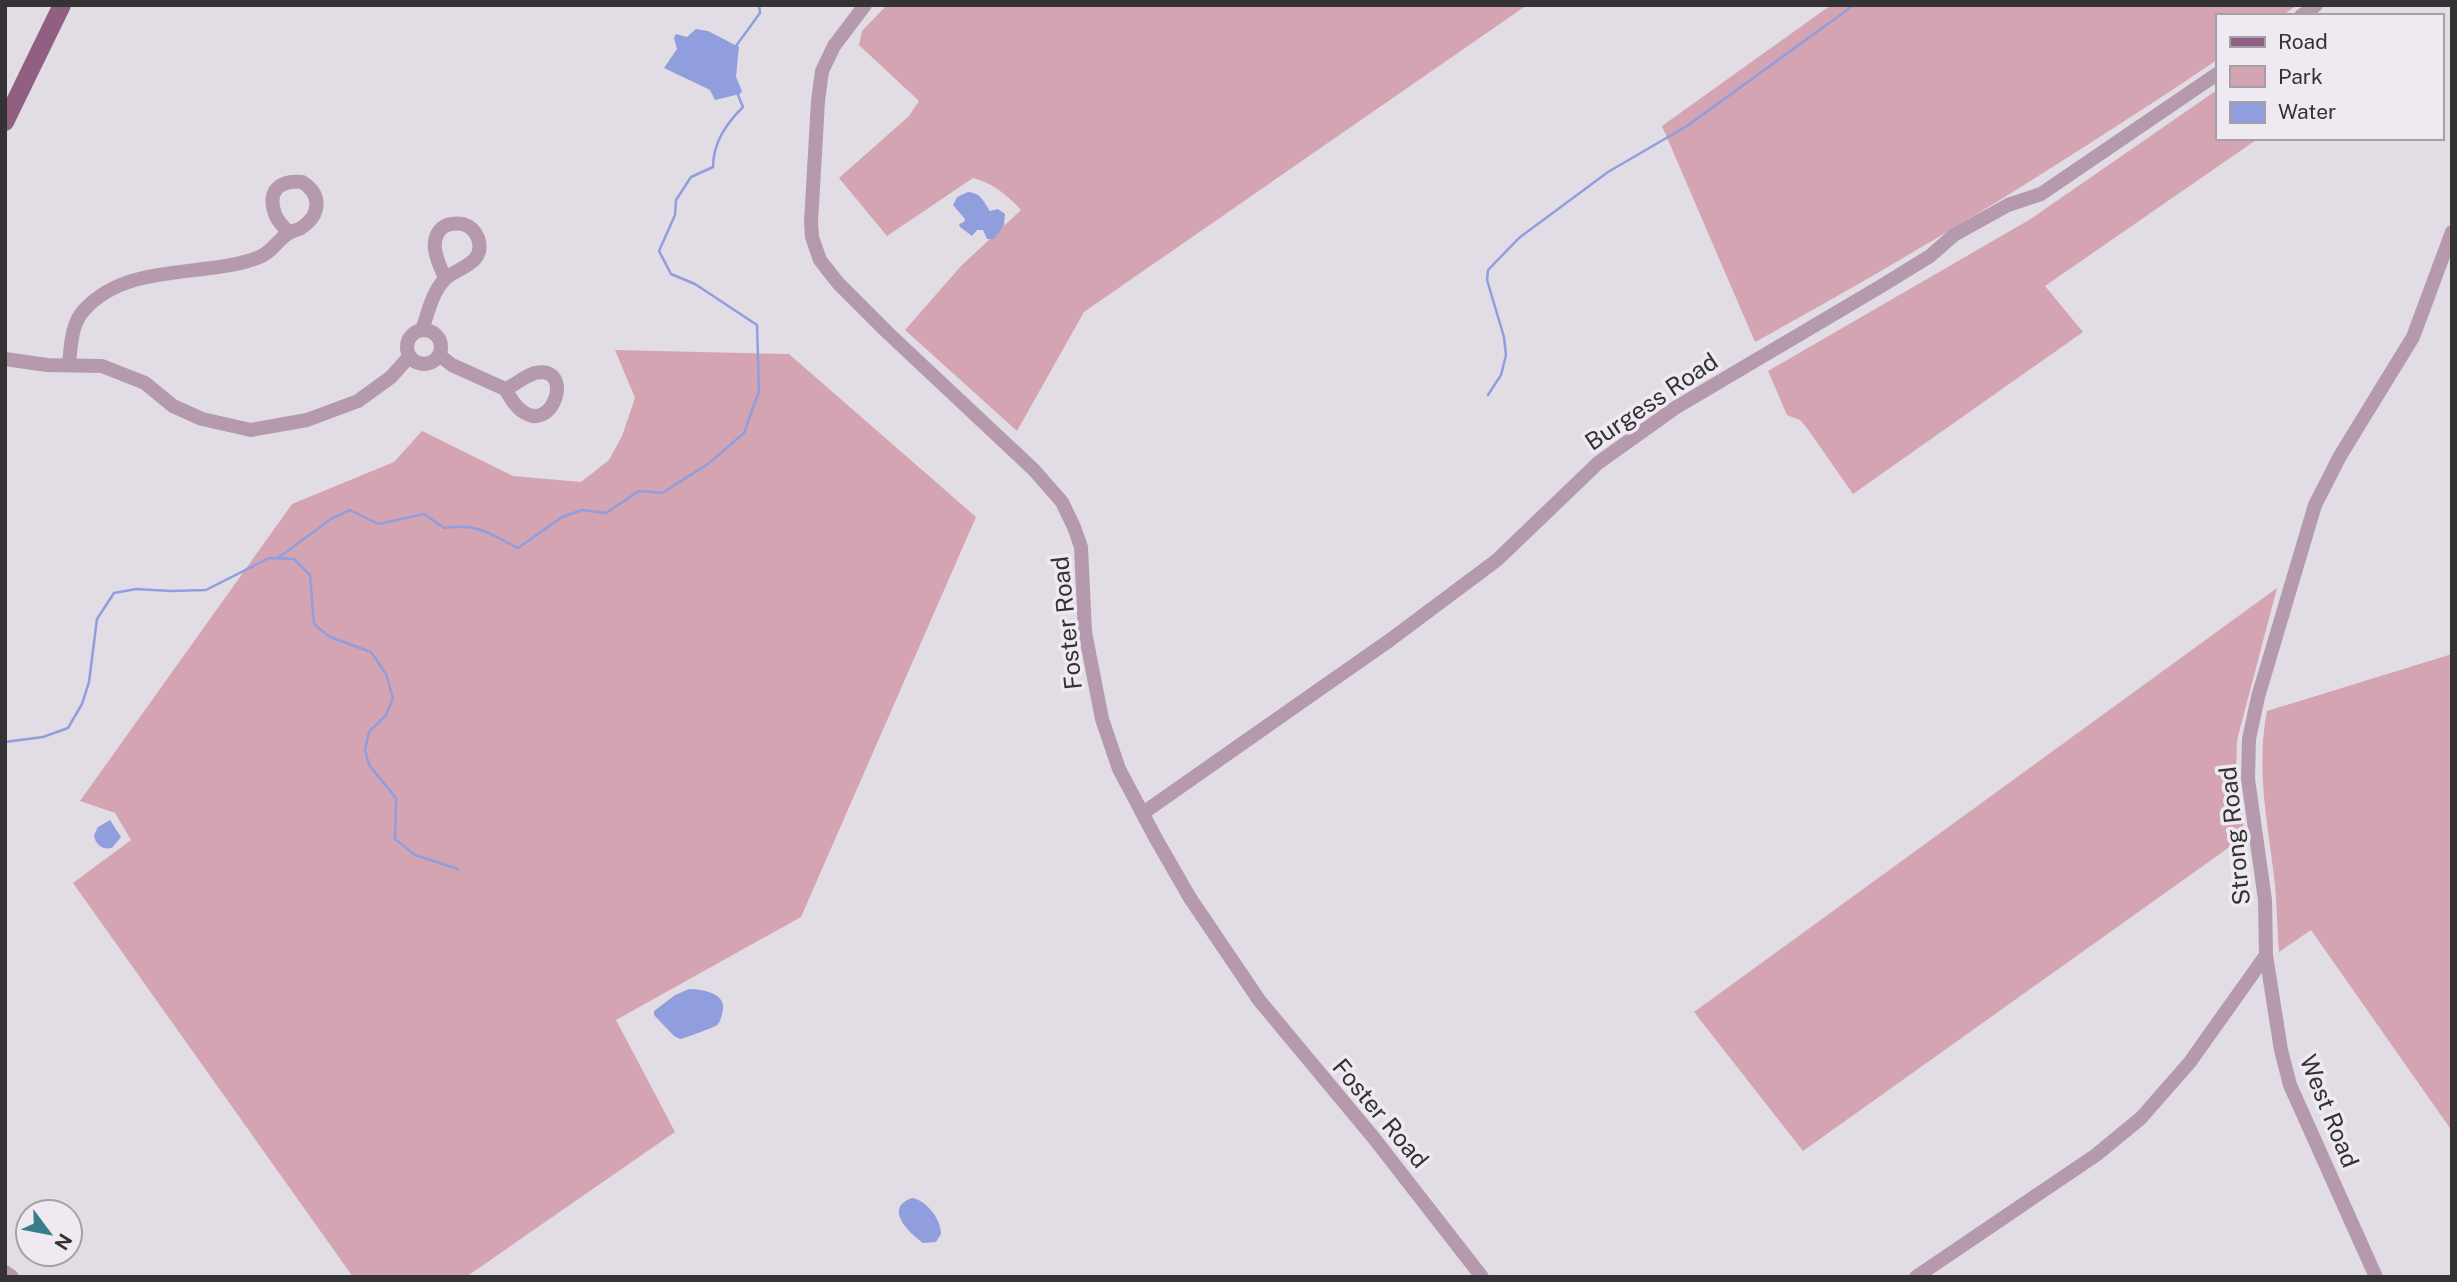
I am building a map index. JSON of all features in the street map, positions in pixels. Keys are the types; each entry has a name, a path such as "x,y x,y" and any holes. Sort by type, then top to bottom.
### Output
{"main road":[{"path":"5,122 62,5"}],"street":[{"name":"Foster Road","path":"865,5 834,46 822,71 811,222 815,248 826,268 851,298 1034,470 1048,484 1068,513 1081,547 1085,632 1102,719 1119,769 1190,898 1259,1000 1373,1137 1482,1277"},
{"name":"Burgess Road","path":"1143,813 1390,640 1497,560 1598,463 1641,430 1930,256 1954,235 2008,205 2042,194 2216,75"},
{"name":"Strong Road","path":"2266,955 2265,900 2248,769 2249,739 2258,697 2315,505 2340,456 2413,337 2452,232"},
{"path":"69,364 71,338 77,321 84,310 110,291 156,275 260,258 289,233"},
{"path":"422,330 434,297 445,278"},
{"path":"418,330 435,333 440,342 439,355 433,361 422,364 409,357 406,351 408,338 418,330"},
{"path":"439,355 452,365 505,389"},
{"path":"5,359 47,365 102,366 145,383 173,406 202,419 251,430 307,420 358,401 391,376 409,357"},
{"path":"1916,1277 2096,1155 2133,1126 2183,1072 2266,955"},
{"name":"West Road","path":"2266,955 2281,1050 2290,1085 2376,1277"},
{"path":"5,1272 12,1277"}],"green space":[{"path":"887,5 1527,5 1084,312 1017,431 905,330 961,266 1021,210 999,190 973,178 887,236 839,178 909,116 919,101 859,45 862,31"},
{"path":"1831,5 2297,5 2285,14 2216,14 2216,61 1989,206 1755,342 1662,126"},
{"path":"2216,91 2216,140 2256,140 2045,286 2083,332 1853,494 1807,428 1800,420 1787,415 1768,371 2029,220"},
{"path":"615,350 789,354 976,517 801,917 616,1020 675,1132 466,1277 353,1277 73,883 131,840 115,813 80,801 292,504 394,462 422,431 513,476 581,482 609,460 622,436 635,398"},
{"path":"2277,588 2237,740 2236,774 2245,836 1803,1151 1694,1012"},
{"path":"2452,654 2452,1131 2311,930 2279,952 2262,753 2267,711"}],"water":[{"path":"696,29 708,31 739,47 736,77 742,91 740,94 715,100 710,90 664,68 677,49 674,38 676,34 687,37"},
{"path":"968,192 979,196 990,211 998,209 1005,214 1004,225 994,239 987,239 983,230 977,230 972,236 960,227 959,224 965,219 953,205 957,197"},
{"path":"110,820 121,837 112,848 105,848 97,844 94,835 98,827"},
{"path":"689,989 706,991 717,996 723,1004 723,1011 717,1025 680,1039 654,1015 654,1011 675,995"},
{"path":"912,1198 922,1202 936,1217 941,1234 936,1242 923,1243 901,1220 900,1208"}],"waterway":[{"path":"736,46 760,13 759,5"},
{"path":"1488,395 1501,375 1506,355 1504,337 1487,280 1488,270 1519,238 1608,172 1687,126 1854,5"},
{"path":"278,558 331,519 350,510 378,524 424,514 444,528 474,528 518,548 562,517 582,510 606,513 639,491 662,493 708,464 744,433 759,391 757,325 695,284 671,274 659,251 675,215 676,200 691,177 713,167 715,149 722,134 743,107 738,95"},
{"path":"5,742 43,737 68,728 82,704 89,682 97,619 114,593 136,589 206,590 269,558 294,559 310,575 314,624 330,637 371,652 386,674 393,698 386,715 369,732 365,750 369,765 396,798 395,839 415,855 458,869"}]}
